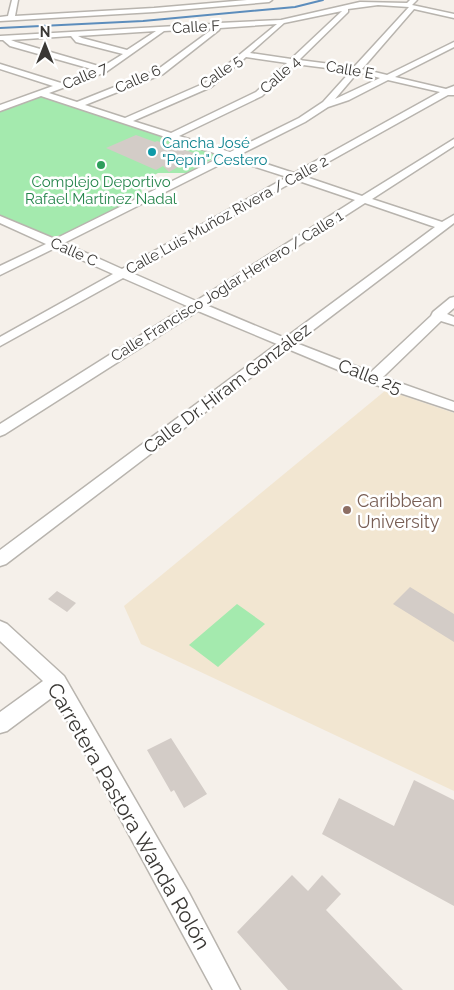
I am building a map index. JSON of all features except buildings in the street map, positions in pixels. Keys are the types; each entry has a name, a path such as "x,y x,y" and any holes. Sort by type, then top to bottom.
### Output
{"street":[{"path":"11,19 15,0"},
{"path":"151,0 154,10"},
{"path":"0,19 59,16 107,10 154,10 198,3 269,0"},
{"path":"198,3 217,26"},
{"name":"Calle F","path":"3,38 281,22 369,3 411,4 422,9 453,15"},
{"path":"0,271 302,120 326,104 358,70 403,17 411,4"},
{"path":"59,16 60,8"},
{"name":"Calle 4","path":"170,136 259,94 295,62 346,11 344,8"},
{"name":"Calle 5","path":"125,121 208,85 245,56 281,22"},
{"name":"Calle 6","path":"77,105 160,72 217,30 217,26"},
{"name":"Calle 7","path":"0,108 103,70 160,32 161,29"},
{"path":"73,34 79,40 129,53"},
{"path":"3,38 13,44 103,70"},
{"path":"326,104 346,98 454,44"},
{"name":"Calle E","path":"245,56 358,70 452,91"},
{"path":"0,66 62,86"},
{"name":"Calle Luis Muñoz Rivera / Calle 2","path":"0,342 452,91"},
{"path":"41,93 364,200 450,223"},
{"path":"0,96 18,102"},
{"name":"Calle Francisco Joglar Herrero / Calle 1","path":"0,431 454,142"},
{"name":"Calle C","path":"0,219 195,306 286,344"},
{"name":"Calle Dr. Hiram González","path":"0,559 450,223"},
{"path":"372,379 454,301"},
{"path":"438,315 454,321"},
{"name":"Calle 25","path":"286,344 372,379 454,407"},
{"name":"Carretera Pastora Wanda Rolón","path":"0,629 57,682 227,990"},
{"path":"0,724 57,682"}],"shaded area":[{"name":"Caribbean University","path":"386,390 454,413 454,791 141,644 124,606"}],"green space":[{"name":"Complejo Deportivo Rafael Martínez Nadal","path":"40,96 220,155 187,173 158,173 141,182 142,197 63,235 51,237 0,215 0,110"},
{"path":"237,604 265,624 218,667 189,645"}],"waterway":[{"path":"0,28 143,21 295,7 323,0"}],"place":[{"name":"Cancha José \"Pepín\" Cestero","path":"152,152"},
{"name":"Complejo Deportivo Rafael Martínez Nadal","path":"101,165"},
{"name":"Caribbean University","path":"347,510"}]}
